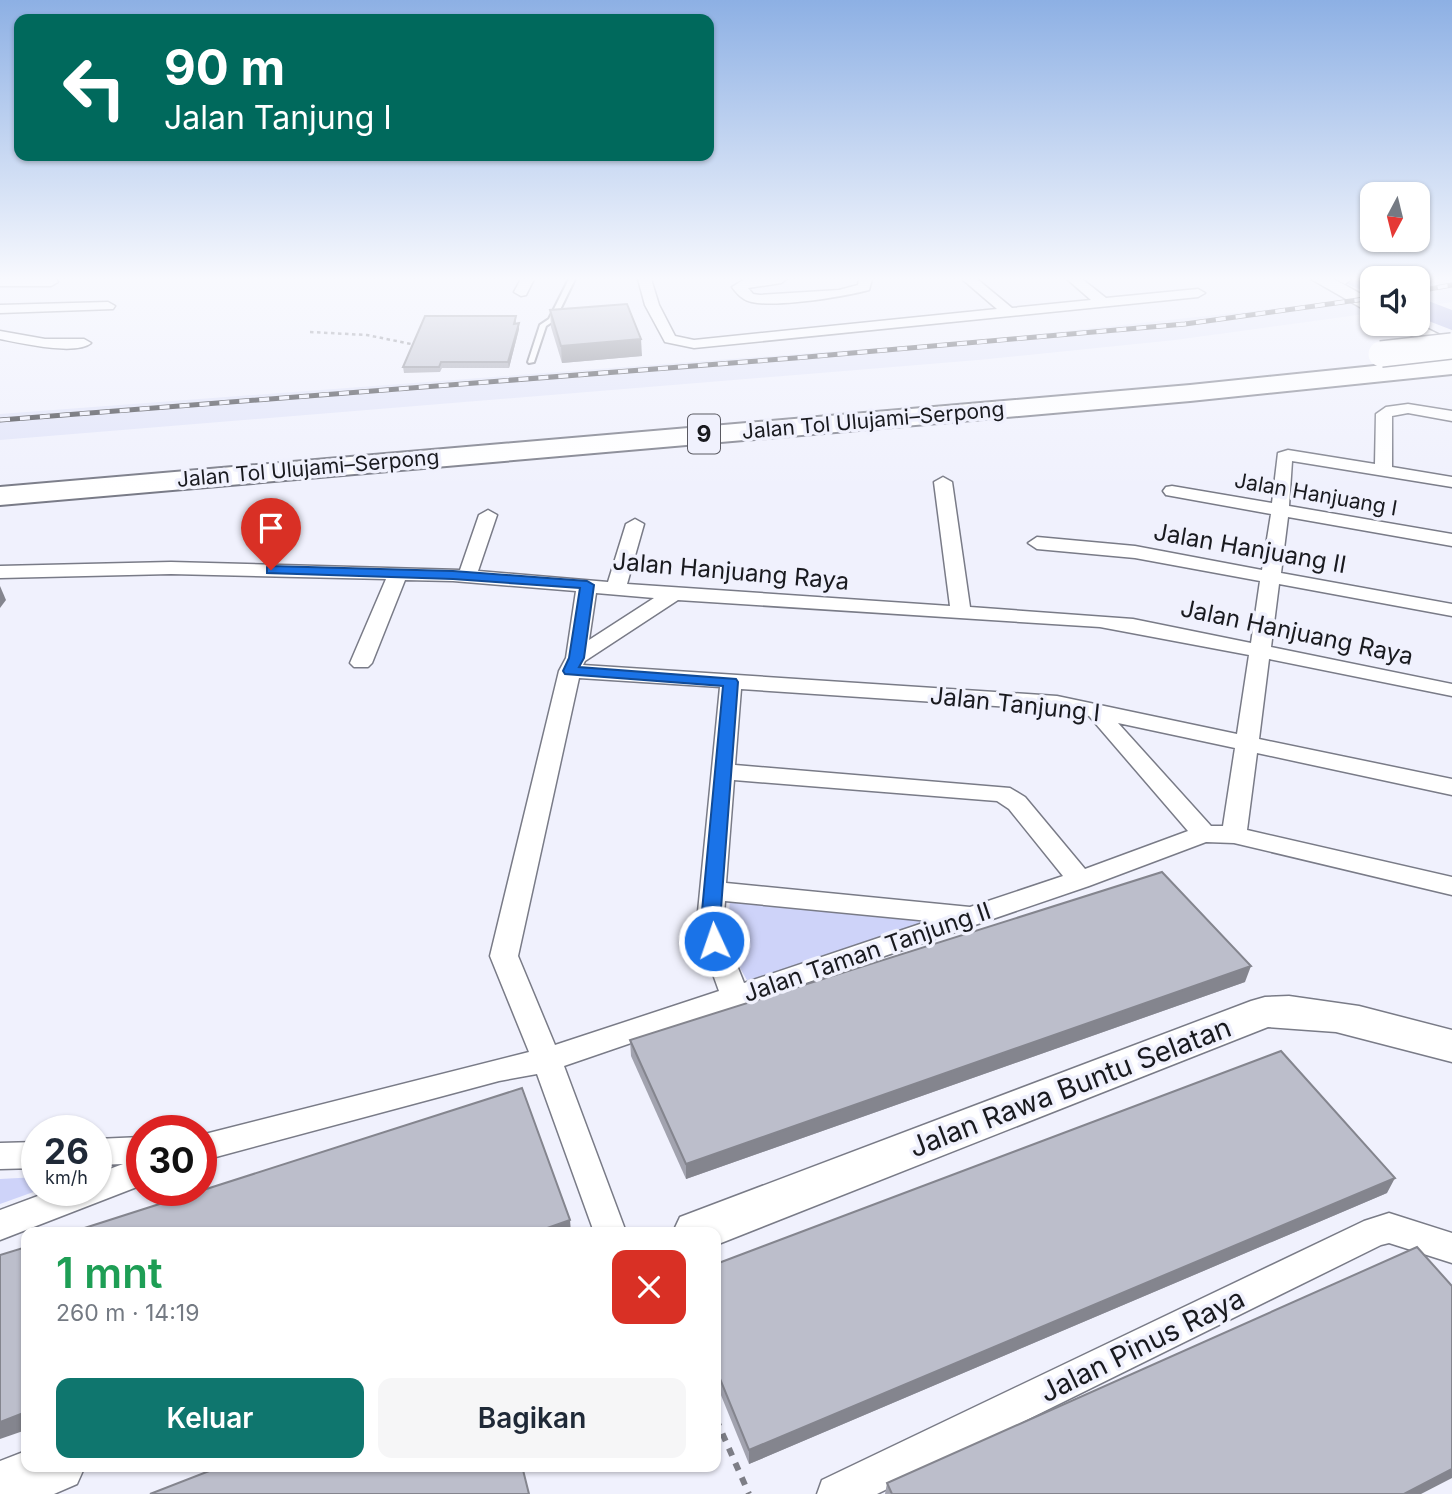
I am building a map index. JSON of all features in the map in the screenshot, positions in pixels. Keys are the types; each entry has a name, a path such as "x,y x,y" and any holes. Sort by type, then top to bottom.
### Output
{"highway":[{"name":"Jalan Tol Ulujami–Serpong","path":"0,475 1435,349"},
{"name":"Jalan Tol Ulujami–Serpong","path":"0,496 1190,393 1452,366"}],"street":[{"path":"1383,471 1384,414 1399,408 1452,416"},
{"path":"1234,835 1245,742 1280,511 1284,457 1288,455 1452,482"},
{"path":"943,482 961,614"},
{"name":"Jalan Hanjuang I","path":"1172,491 1452,540"},
{"path":"467,576 488,515"},
{"path":"616,588 635,524"},
{"name":"Jalan Hanjuang II","path":"1037,543 1135,552 1452,610"},
{"name":"Jalan Hanjuang Raya","path":"0,572 170,568 467,576 674,594 1133,625 1452,690"},
{"path":"361,663 398,573"},
{"path":"587,585 573,664 504,956 547,1060 608,1227"},
{"path":"573,664 674,594"},
{"name":"Jalan Tanjung I","path":"573,664 731,682 1038,702 1095,710 1452,787"},
{"path":"731,682 710,922 714,941 735,996"},
{"path":"1095,710 1204,834"},
{"path":"723,772 1002,794 1017,803 1080,880"},
{"name":"Jalan Taman Tanjung II","path":"217,1144 499,1069 547,1060 1080,880 1204,834 1234,835 1452,886"},
{"path":"714,891 974,916"},
{"name":"Jalan Rawa Buntu Selatan","path":"709,1227 1265,1012 1322,1012 1452,1046"},
{"path":"0,1156 21,1155"},
{"path":"0,1225 50,1206"},
{"name":"Jalan Pinus Raya","path":"844,1492 1376,1231 1390,1228 1452,1248"},
{"path":"0,1487 42,1472"}],"lane":[{"path":"531,362 535,349"}],"path":[{"path":"721,1430 749,1494"}],"shaded area":[{"path":"868,349 1089,349 978,360 0,440 0,414"},
{"path":"730,899 934,919 748,982 727,945"},
{"path":"21,1178 21,1196 0,1204 0,1179"}],"building":[{"path":"411,349 512,349 508,362 441,362 439,367 403,367"},
{"path":"1162,872 1251,966 686,1164 630,1040"},
{"path":"1281,1051 1395,1178 749,1450 721,1381 721,1262"},
{"path":"522,1088 570,1220 550,1227 88,1227 153,1206 217,1206 217,1186"},
{"path":"1417,1247 1452,1286 1452,1469 1404,1494 892,1494 887,1483"},
{"path":"21,1249 21,1414 0,1422 0,1255"},
{"path":"207,1472 524,1472 529,1494 150,1494"}],"railway":[{"path":"0,420 901,349"}],"route":[{"path":"271,570 453,575 587,585 576,658 570,671 731,682 710,922 714,941"}]}
